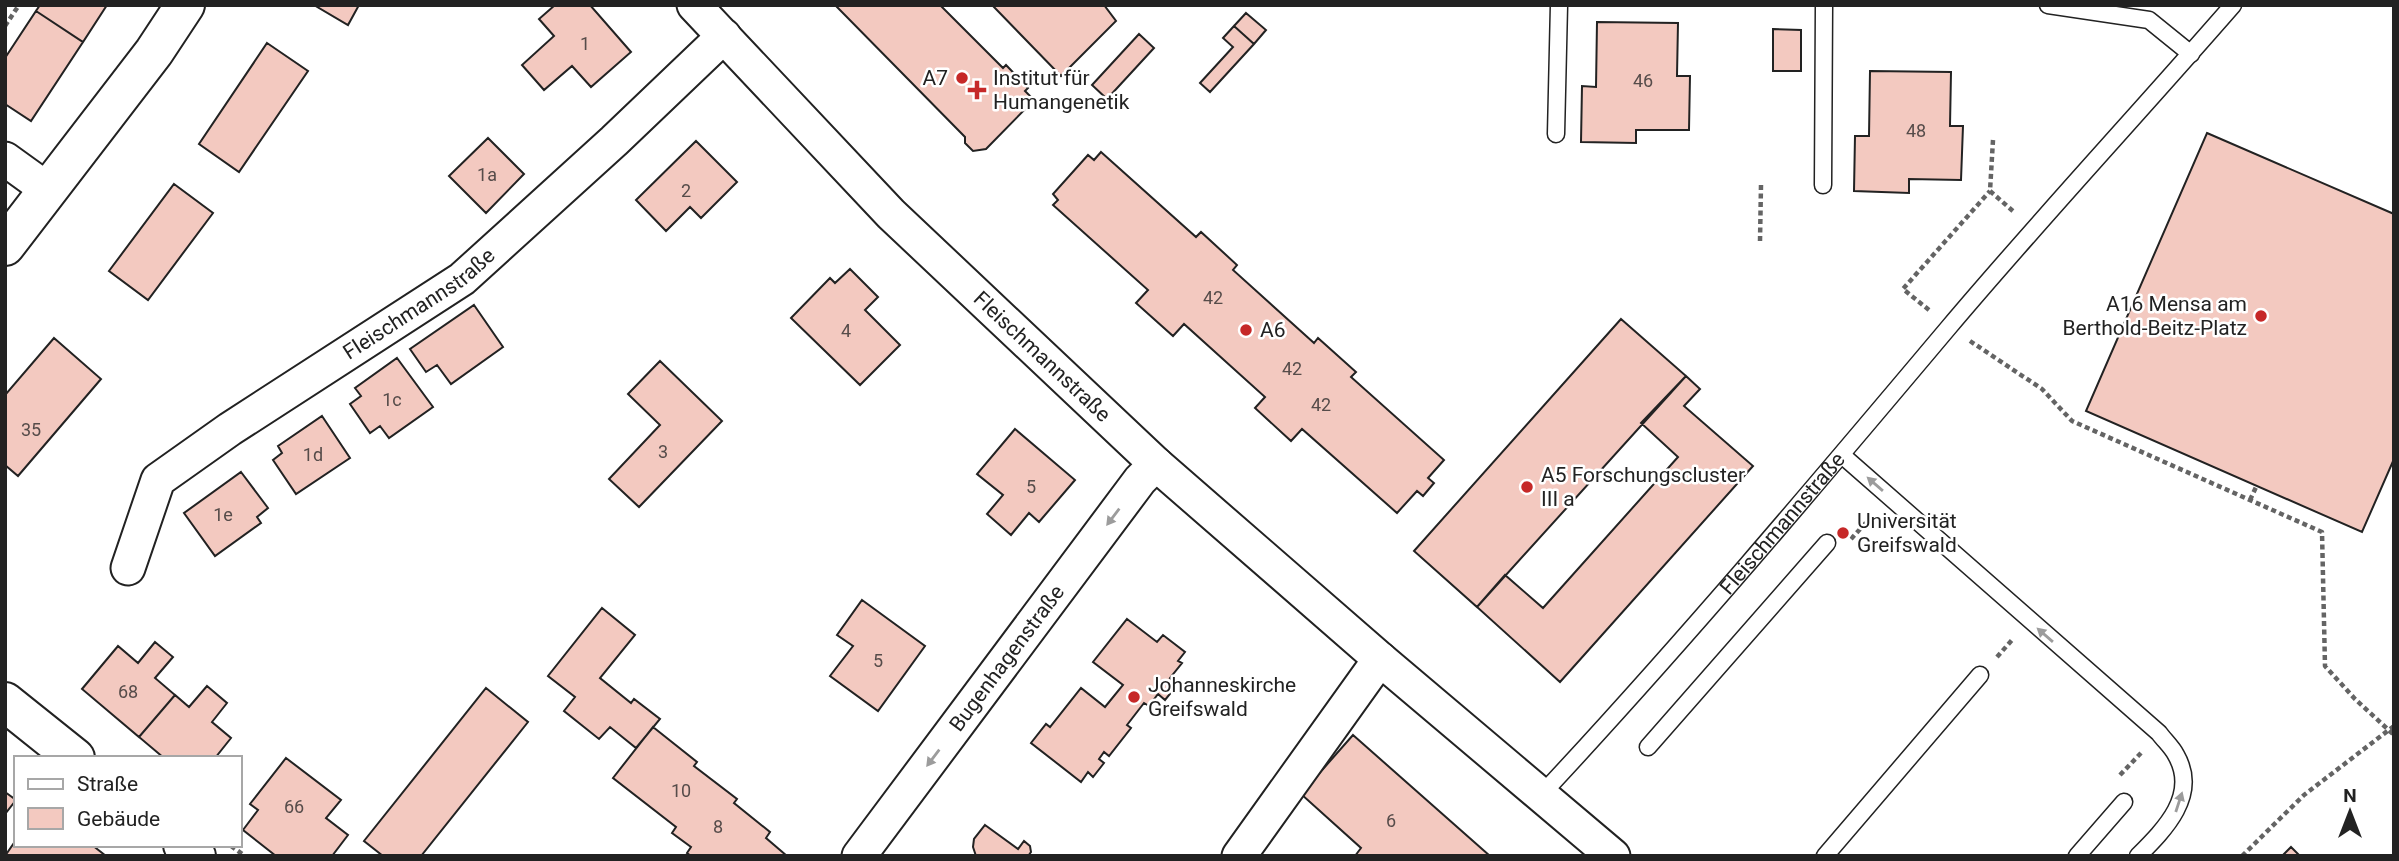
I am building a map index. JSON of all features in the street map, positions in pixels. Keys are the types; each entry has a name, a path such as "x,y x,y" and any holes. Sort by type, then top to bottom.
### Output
{"street":[{"path":"5,246 154,52 185,5"},
{"name":"Fleischmannstraße","path":"694,5 891,214 1156,464 1380,659 1614,856"},
{"name":"Fleischmannstraße","path":"128,568 158,480 230,429 462,279 724,37"},
{"path":"5,159 48,190"},
{"name":"Bugenhagenstraße","path":"859,856 1140,480 1156,464"},
{"path":"1239,856 1380,659"},
{"path":"5,702 72,756"}],"lane":[{"path":"1556,134 1559,5"},
{"path":"1823,185 1824,5"},
{"path":"2048,5 2149,20 2190,54"},
{"path":"1843,456 2034,229 2233,5"},
{"name":"Fleischmannstraße","path":"1542,794 1843,456 2159,733 2176,755 2184,780 2179,807 2161,832 2138,856"},
{"path":"1647,747 1828,543"},
{"path":"1825,856 1980,676"},
{"path":"2077,856 2124,802"}],"path":[{"path":"5,26 19,5"},
{"path":"1993,139 1990,191 1903,289 1950,327 2042,390 2071,421 2322,531 2325,666 2355,699 2394,735"},
{"path":"1760,241 1761,185"},
{"path":"1990,191 2034,229"},
{"path":"2250,500 2257,485"},
{"path":"1847,543 1889,497"},
{"path":"1980,676 2029,621"},
{"path":"2242,856 2304,795 2394,726"},
{"path":"2116,779 2159,733"}],"building":[{"path":"40,5 107,5 83,42 36,11"},
{"path":"314,5 359,5 348,25"},
{"path":"555,5 590,5 631,52 591,87 572,66 544,90 522,65 554,36 539,19"},
{"name":"A7","path":"835,5 940,5 1003,68 1006,65 1028,88 1025,91 1034,100 986,149 973,151 965,143 965,137"},
{"path":"992,5 1104,5 1116,21 1061,76"},
{"path":"36,11 83,42 31,121 5,104 5,58"},
{"path":"1246,13 1266,30 1254,44 1234,26"},
{"path":"1597,22 1678,23 1677,76 1690,76 1689,130 1636,130 1636,143 1581,142 1582,86 1596,87"},
{"path":"1234,26 1254,44 1210,92 1200,83 1233,47 1223,38"},
{"path":"1773,29 1801,30 1801,71 1773,71"},
{"path":"1139,34 1154,48 1107,99 1092,85"},
{"path":"267,43 308,71 239,172 199,144"},
{"path":"1870,71 1951,72 1950,126 1963,126 1961,180 1909,179 1909,193 1854,191 1855,136 1869,136"},
{"name":"A16 Mensa am Berthold-Beitz-Platz","path":"2207,133 2394,214 2394,459 2362,532 2086,411"},
{"path":"488,138 524,174 486,213 449,176"},
{"path":"696,141 737,182 701,218 690,207 666,231 636,200"},
{"name":"A6","path":"1101,152 1196,237 1201,232 1237,265 1233,270 1314,343 1318,338 1356,372 1351,377 1444,460 1428,478 1434,483 1423,496 1417,491 1397,513 1302,429 1291,441 1255,408 1265,397 1184,324 1173,336 1136,303 1148,290 1053,205 1058,200 1053,194 1088,155 1094,160"},
{"path":"174,184 213,213 148,300 109,271"},
{"path":"850,269 878,297 865,310 900,345 860,385 791,318 830,278 835,283"},
{"path":"474,305 503,347 451,384 437,365 426,372 410,349"},
{"name":"A5 Forschungscluster III a","path":"1621,319 1686,376 1477,607 1414,551"},
{"path":"54,338 101,379 18,476 5,465 5,395"},
{"path":"397,358 433,407 389,438 380,426 370,433 350,404 361,396 355,388"},
{"path":"660,361 722,421 639,507 609,479 660,425 628,394"},
{"path":"1686,376 1700,389 1684,406 1753,466 1560,682 1477,607 1505,575 1543,608 1678,457 1641,423"},
{"path":"322,416 350,458 296,494 273,460 282,453 278,446"},
{"path":"1015,429 1075,480 1039,522 1029,513 1011,535 987,514 1003,495 977,474"},
{"path":"241,472 268,508 257,517 261,523 215,556 184,513"},
{"path":"862,600 925,646 878,711 830,676 853,646 837,635"},
{"path":"602,608 635,635 600,678 631,703 634,699 660,719 636,748 610,727 599,739 564,711 575,697 548,676"},
{"name":"Johanneskirche Greifswald","path":"1127,619 1157,642 1163,635 1185,652 1178,661 1182,663 1170,678 1178,684 1165,700 1158,694 1149,706 1144,703 1127,725 1131,728 1109,756 1104,752 1099,759 1104,763 1093,777 1088,772 1081,782 1031,743 1046,724 1050,727 1081,688 1105,707 1123,685 1093,662"},
{"path":"155,642 173,657 155,678 175,695 139,737 82,689 118,646 138,663"},
{"path":"207,686 227,703 212,722 231,738 217,756 162,756 139,737 175,695 189,707"},
{"path":"486,688 528,722 421,856 383,856 364,841"},
{"path":"653,727 697,762 694,766 737,799 734,803 770,832 766,838 787,856 691,856 687,853 691,847 672,833 676,827 613,778"},
{"path":"1353,735 1490,856 1355,856 1361,848 1301,794"},
{"path":"286,758 341,800 326,818 348,835 332,856 276,856 243,830 258,810 250,804"},
{"path":"5,792 14,799 14,803 5,814"},
{"path":"985,825 1018,849 1024,841 1030,846 1031,852 1028,856 976,856 974,839"},
{"path":"14,843 14,847 95,847 106,856 5,856"},
{"path":"2291,847 2300,856 2282,856"}],"place":[{"name":"A7","path":"962,78"},
{"name":"Institut für Humangenetik","path":"977,90"},
{"name":"A16 Mensa am Berthold-Beitz-Platz","path":"2261,316"},
{"name":"A6","path":"1246,330"},
{"name":"A5 Forschungscluster III a","path":"1527,487"},
{"name":"Universität Greifswald","path":"1843,533"},
{"name":"Johanneskirche Greifswald","path":"1134,697"}]}
